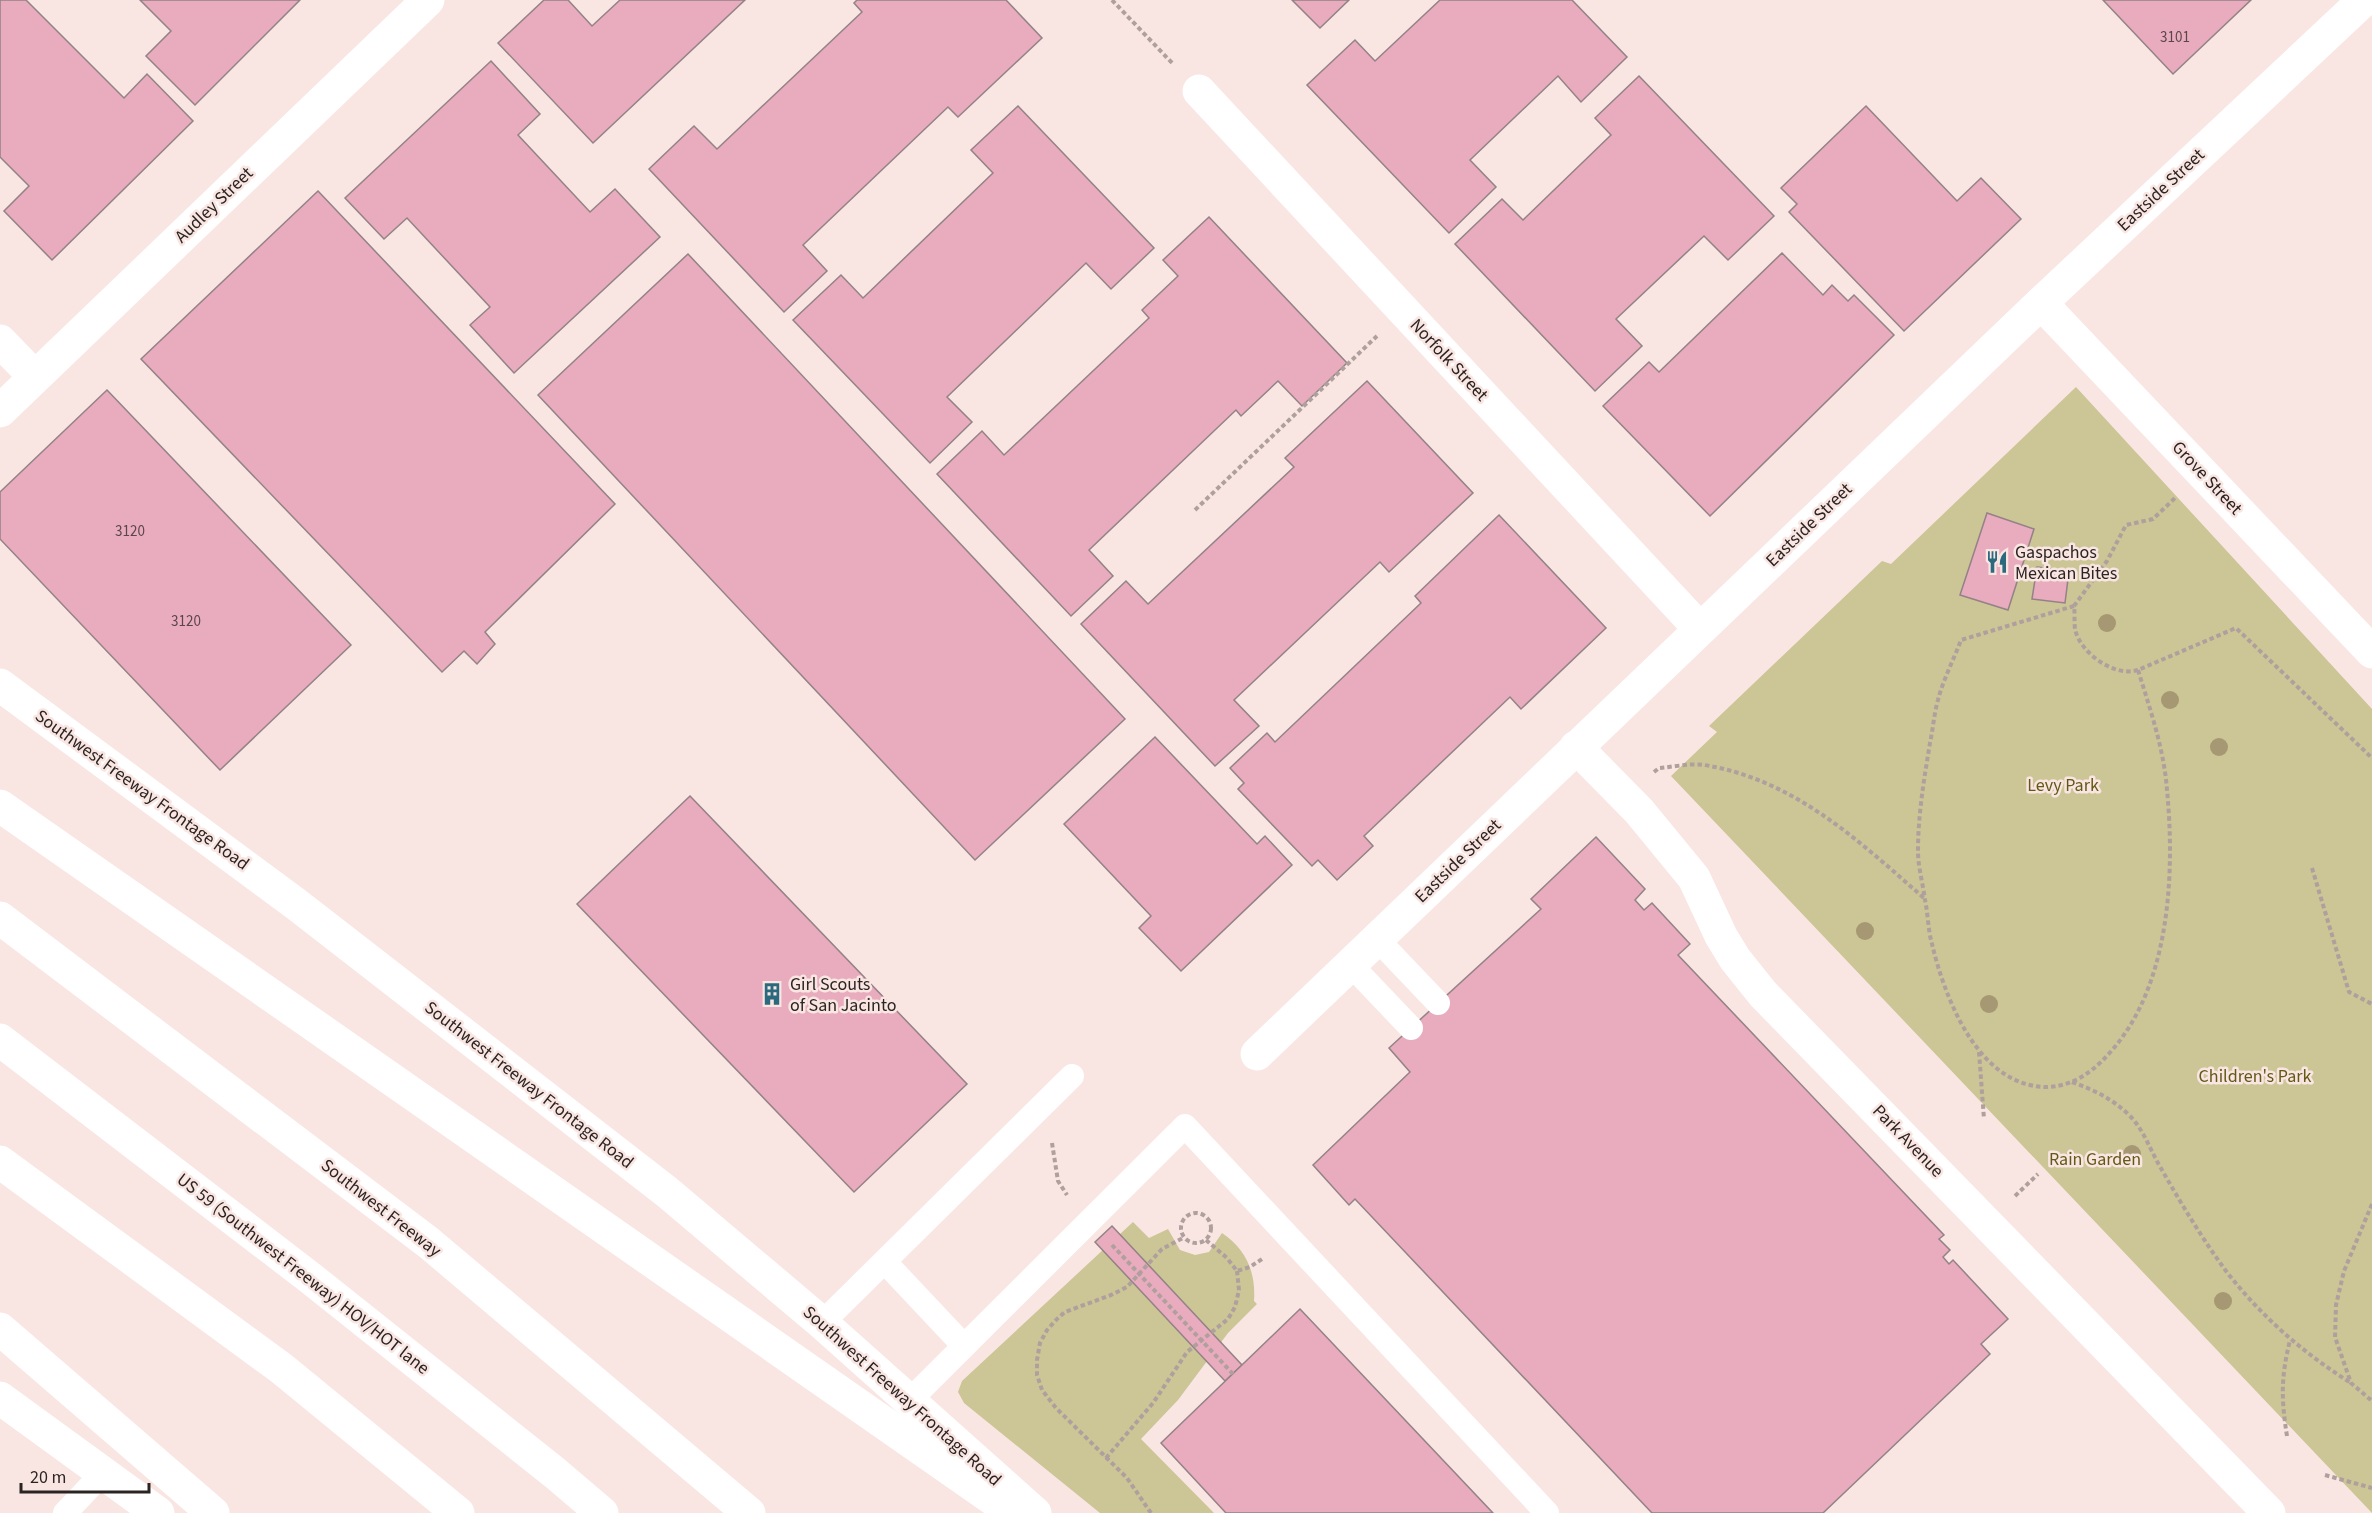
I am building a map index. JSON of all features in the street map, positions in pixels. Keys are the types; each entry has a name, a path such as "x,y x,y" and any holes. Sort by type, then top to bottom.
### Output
{"main road":[{"name":"Audley Street","path":"0,411 428,0"},
{"name":"Eastside Street","path":"1257,1054 2041,303 2364,0"},
{"name":"Norfolk Street","path":"1199,92 1700,629"},
{"name":"Grove Street","path":"2041,303 2372,652"},
{"path":"0,341 35,377"},
{"name":"Southwest Freeway Frontage Road","path":"0,685 287,898 667,1192 822,1323 1035,1513"},
{"name":"Park Avenue","path":"1576,747 1668,844 1694,878 1721,936 1735,959 1763,994 2269,1513"},
{"path":"0,806 1013,1513"},
{"name":"Southwest Freeway","path":"0,918 429,1243 749,1513"},
{"name":"US 59 (Southwest Freeway) HOV/HOT lane","path":"0,1040 309,1277 602,1513"},
{"path":"0,1162 281,1368 458,1513"},
{"path":"0,1329 213,1513"},
{"path":"0,1398 158,1513"}],"lane":[{"path":"1377,939 1438,1003"},
{"path":"1350,965 1411,1028"},
{"path":"822,1323 1072,1076"},
{"path":"909,1401 1185,1126 1547,1513"},
{"path":"885,1262 964,1346"},
{"path":"65,1513 103,1473"}],"path":[{"path":"1112,0 1199,92"},
{"path":"1195,510 1404,311"},
{"path":"2138,670 2154,723 2167,789 2170,868 2156,967 2143,1006 2121,1041 2096,1070 2071,1082 2047,1087 2023,1082 1998,1070 1978,1051 1950,1000 1932,943 1918,853 1922,792 1938,699 1961,640 2074,606 2107,561 2126,525 2153,519 2202,472"},
{"path":"2074,606 2075,630 2083,644 2094,657 2107,666 2123,671 2138,670 2236,628 2372,758"},
{"path":"1626,798 1659,768 1703,765 1750,777 1798,799 1827,816 1925,899"},
{"path":"2312,868 2349,993 2372,1004"},
{"path":"1978,1051 1984,1119"},
{"path":"2071,1082 2098,1092 2132,1118 2183,1207 2226,1270 2251,1301 2290,1340 2351,1383 2372,1401"},
{"path":"2013,1197 2038,1174"},
{"path":"2351,1383 2335,1337 2336,1305 2344,1271 2372,1204"},
{"path":"1198,1214 1207,1218 1211,1232 1206,1240 1202,1243 1191,1243 1183,1238 1180,1227 1185,1218 1198,1214"},
{"path":"1151,1513 1127,1478 1056,1408 1042,1390 1037,1375 1040,1343 1047,1330 1065,1312 1127,1287 1162,1249 1183,1238"},
{"path":"1106,1458 1154,1403 1187,1352 1228,1319 1235,1306 1239,1290 1237,1271"},
{"path":"2287,1436 2282,1397 2283,1371 2290,1340"},
{"path":"2325,1475 2372,1488"}],"green space":[{"name":"Levy Park","path":"2076,387 2372,709 2372,1513 1671,776 1717,732 1709,726 1882,561 1891,564"},
{"path":"1133,1222 1149,1238 1168,1229 1180,1250 1195,1255 1209,1252 1222,1233 1237,1246 1251,1271 1254,1301 1257,1304 1228,1333 1178,1400 1141,1439 1214,1513 1100,1513 964,1403 958,1392 962,1381"}],"building":[{"path":"0,0 26,0 124,98 147,74 193,121 52,260 4,211 29,186 0,157"},
{"path":"140,0 300,0 195,105 146,56 171,31"},
{"path":"544,0 568,0 592,26 620,0 745,0 593,143 498,43"},
{"path":"857,0 1006,0 1042,38 958,117 948,107 803,245 827,271 784,312 649,169 694,126 717,149 862,12 854,3"},
{"path":"1292,0 1349,0 1320,28"},
{"path":"1440,0 1572,0 1627,57 1581,102 1558,76 1470,160 1496,187 1449,233 1307,85 1355,40 1375,61"},
{"path":"2103,0 2251,0 2173,74"},
{"path":"491,61 540,114 518,135 590,212 615,189 660,237 514,373 470,325 490,307 407,218 384,239 345,198"},
{"path":"1639,76 1774,216 1728,260 1704,236 1616,319 1642,346 1595,391 1455,244 1502,199 1523,220 1611,135 1595,118"},
{"path":"1018,106 1154,248 1111,289 1086,263 947,397 972,422 930,463 793,320 841,275 863,298 993,173 971,150"},
{"path":"1866,106 1957,201 1981,178 2021,219 1904,331 1789,212 1797,204 1781,188"},
{"path":"318,191 615,504 485,632 495,644 477,664 464,651 442,672 141,359"},
{"path":"1209,217 1347,363 1302,406 1278,381 1241,416 1236,410 1089,550 1113,576 1071,616 937,474 982,431 1004,455 1149,318 1142,310 1178,276 1163,260"},
{"path":"1782,253 1823,295 1832,285 1848,301 1854,295 1894,335 1710,516 1603,406 1649,362 1659,372"},
{"path":"688,254 1125,719 975,860 538,395"},
{"path":"1367,381 1473,493 1389,572 1380,562 1234,700 1259,726 1215,766 1081,624 1126,581 1148,604 1294,467 1285,458"},
{"path":"107,390 351,645 220,770 0,539 0,492"},
{"name":"Gaspachos Mexican Bites","path":"1987,513 2034,529 2008,610 1960,595"},
{"path":"1499,515 1606,628 1521,709 1510,697 1364,836 1373,846 1337,880 1318,860 1312,866 1238,789 1244,783 1230,768 1267,733 1275,742 1421,603 1415,596"},
{"path":"2037,567 2069,571 2065,603 2032,599"},
{"path":"1155,737 1257,844 1265,836 1292,865 1181,971 1139,928 1151,916 1064,824"},
{"name":"Girl Scouts of San Jacinto","path":"690,796 967,1084 854,1192 577,904"},
{"path":"1596,837 1645,889 1635,900 1644,910 1652,903 1690,944 1678,955 1944,1235 1939,1239 1950,1250 1943,1257 1949,1264 1953,1260 2008,1319 1981,1344 1990,1354 1823,1513 1652,1513 1355,1199 1349,1205 1313,1165 1410,1072 1389,1048 1541,909 1531,899"},
{"path":"1112,1226 1242,1365 1225,1381 1095,1242"},
{"path":"1300,1309 1493,1513 1226,1513 1161,1443"}],"place":[{"name":"Gaspachos Mexican Bites","path":"1997,562"},
{"name":"Girl Scouts of San Jacinto","path":"772,994"}],"park label":[{"name":"Children's Park","path":"2255,1076"},
{"name":"Rain Garden","path":"2095,1159"}]}
